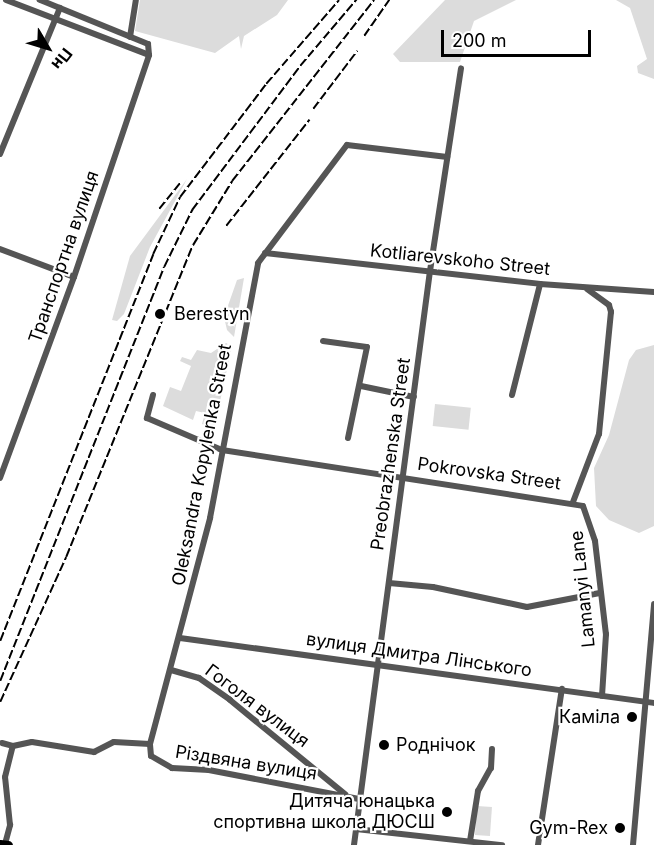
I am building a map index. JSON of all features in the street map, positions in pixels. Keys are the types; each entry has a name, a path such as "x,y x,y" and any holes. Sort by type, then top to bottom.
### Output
{"highway":[{"path":"0,844 7,845"}],"street":[{"path":"6,0 149,55"},
{"path":"40,0 130,37 136,0"},
{"path":"0,154 60,8"},
{"name":"Транспортна вулиця","path":"1,474 74,277 149,55 148,44 130,37"},
{"name":"Preobrazhenska Street","path":"354,845 430,271 461,68"},
{"name":"Oleksandra Kopylenka Street","path":"150,744 180,638 222,450 258,263 347,145 447,157"},
{"path":"0,249 74,277"},
{"name":"Kotliarevskoho Street","path":"265,253 540,284 653,293"},
{"path":"512,395 540,284"},
{"path":"573,502 599,435 611,312 609,305 587,288"},
{"path":"323,341 367,347 361,386 348,438"},
{"path":"361,386 414,397"},
{"name":"Pokrovska Street","path":"153,396 147,418 222,450 573,502"},
{"name":"Lamanyi Lane","path":"573,502 589,513 606,634 602,696"},
{"path":"389,584 433,587 527,608 600,593"},
{"path":"633,845 651,702 654,604"},
{"name":"вулиця Дмитра Лінського","path":"180,638 377,667 651,702"},
{"name":"Гоголя вулиця","path":"171,670 199,678 230,700 348,796"},
{"path":"538,845 562,689"},
{"name":"Різдвяна вулиця","path":"2,743 13,746 32,742 94,752 114,742 150,744 151,756 172,768 209,770 359,799"},
{"path":"7,845 10,825 5,777 13,746"},
{"path":"470,842 478,791 490,768 492,749"},
{"path":"356,830 502,845"}],"shaded area":[{"path":"140,0 288,0 277,15 244,36 241,49 239,36 215,53 135,31"},
{"path":"445,0 516,0 474,21 460,62 400,62 393,54"},
{"path":"616,0 654,0 654,79 638,73 637,66 647,59 630,8"},
{"path":"187,179 150,247 124,314 117,321 112,320 130,256"},
{"path":"244,278 234,337 227,330 224,317 237,280"},
{"path":"226,343 232,346 214,429 202,424 205,413 196,411 193,420 163,406 170,387 181,391 191,366 180,361 182,357 191,360 197,350 211,353"},
{"path":"654,345 654,526 639,533 609,520 596,506 594,468 609,435 629,360 636,350"},
{"path":"435,404 471,408 469,430 433,426"},
{"path":"477,806 492,807 490,836 475,835"}],"railway":[{"path":"0,641 153,254 180,197 266,84 339,0"},
{"path":"0,681 164,267 192,210 300,66 356,0"},
{"path":"0,702 66,557 193,245 232,181 374,0"},
{"path":"364,36 389,0"},
{"path":"313,109 357,51"},
{"path":"226,226 309,120"},
{"path":"159,209 181,182"}],"place":[{"name":"Berestyn","path":"160,314"},
{"name":"Каміла","path":"632,717"},
{"name":"Роднічок","path":"384,745"},
{"name":"Дитяча юнацька спортивна школа ДЮСШ","path":"447,812"},
{"name":"Gym-Rex","path":"620,828"}]}
